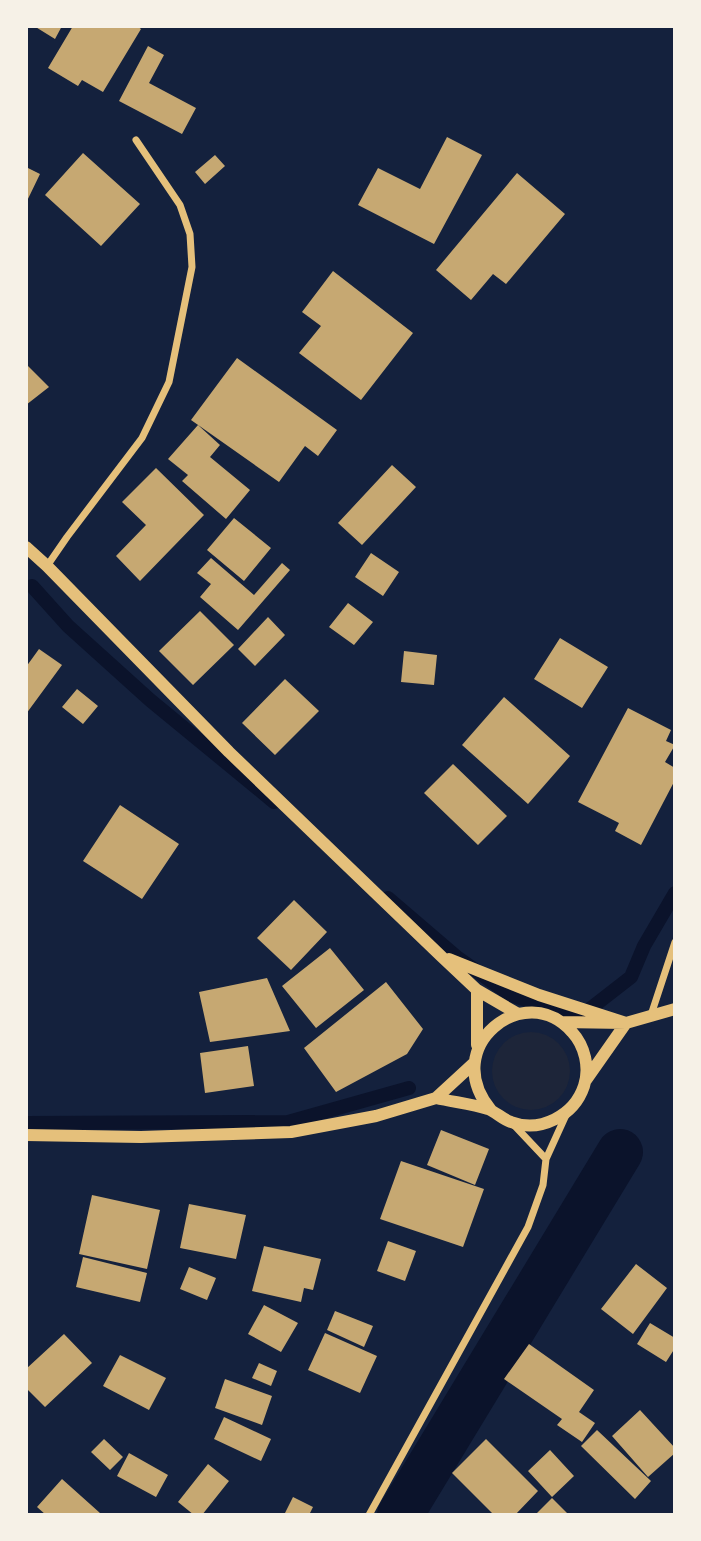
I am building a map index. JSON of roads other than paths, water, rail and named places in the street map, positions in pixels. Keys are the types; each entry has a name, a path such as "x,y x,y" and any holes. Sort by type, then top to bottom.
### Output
{"street":[{"path":"47,566 142,438 169,382 192,267 190,234 180,205 136,140"},
{"path":"26,547 229,752 442,957 477,990 518,1014"},
{"path":"652,1015 675,942"},
{"path":"442,957 539,995 626,1023"},
{"path":"477,990 474,1076 477,1088 482,1100 491,1110 512,1123 537,1126 548,1123 568,1110 626,1023"},
{"path":"561,1022 626,1023 675,1009"},
{"path":"436,1098 476,1057 484,1037 492,1027 518,1014 548,1016 572,1031 584,1054 586,1080"},
{"path":"26,1135 141,1137 291,1132 376,1116 436,1098 491,1110"},
{"path":"369,1515 528,1227 543,1185 546,1159 568,1110"},
{"path":"512,1123 546,1159"}],"waterway":[{"path":"32,586 68,626 150,700 274,802"},
{"path":"388,898 458,958 511,995 571,1013 586,1012 631,977 644,946 675,893"},
{"path":"26,1123 288,1122 409,1088"},
{"path":"400,1515 620,1152"}]}
